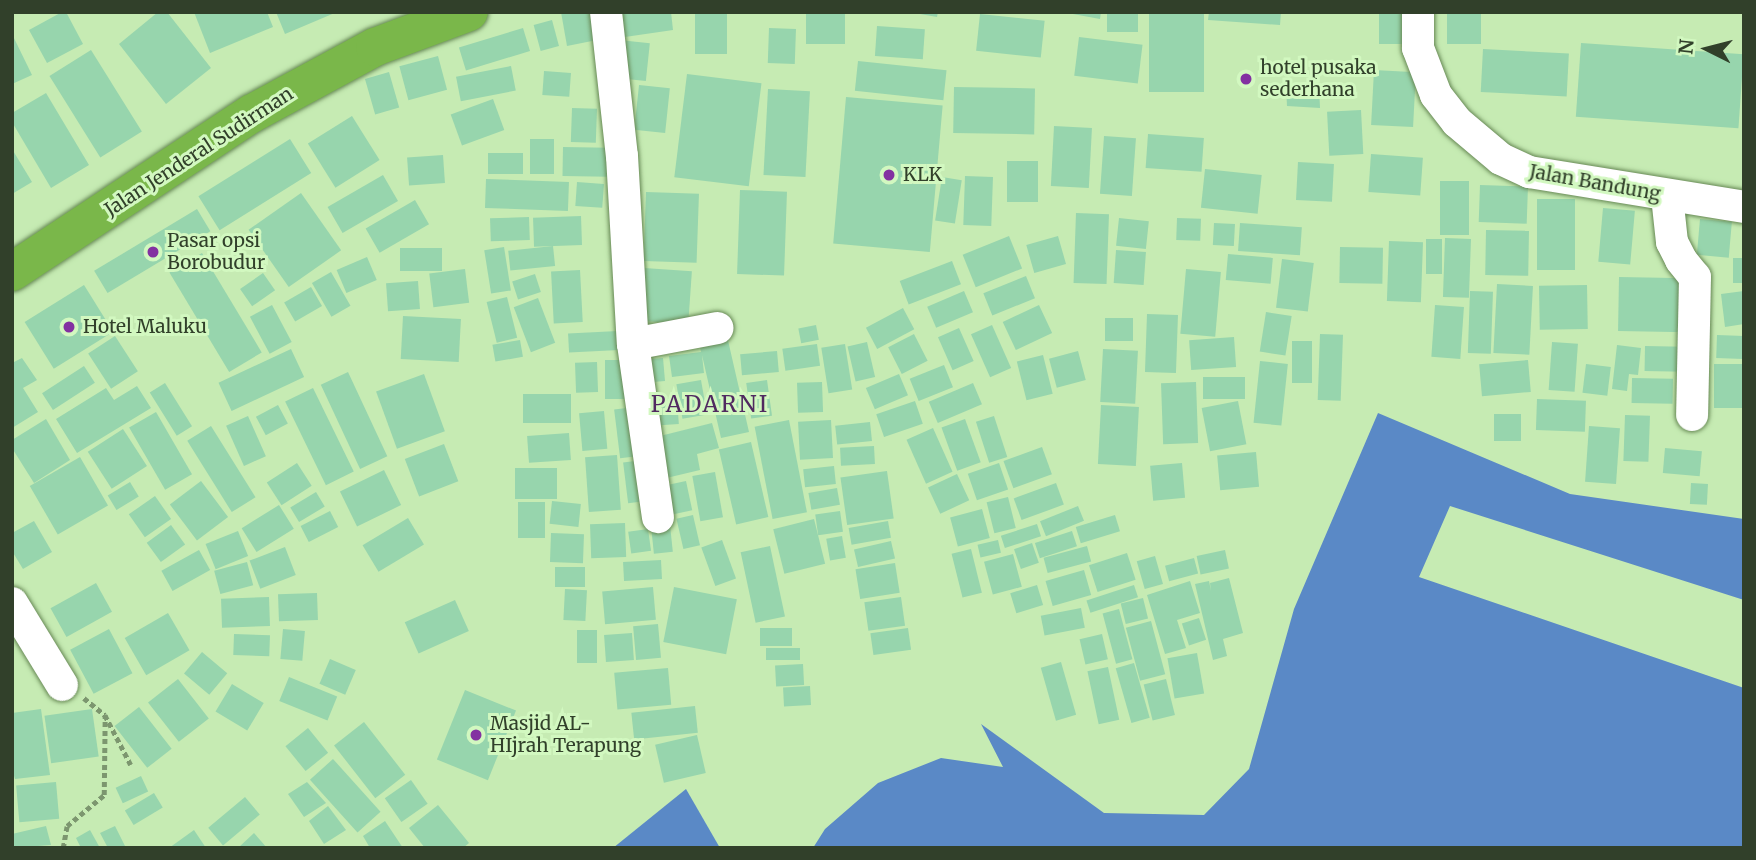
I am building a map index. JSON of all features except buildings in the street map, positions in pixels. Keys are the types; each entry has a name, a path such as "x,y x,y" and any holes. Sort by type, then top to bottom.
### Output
{"highway":[{"name":"Jalan Jenderal Sudirman","path":"13,269 251,114 375,47 469,12"}],"street":[{"path":"606,12 622,156 633,344 658,517"},
{"name":"Jalan Bandung","path":"1418,12 1418,48 1436,95 1457,122 1493,153 1529,172 1667,196 1744,206"},
{"path":"1667,196 1672,242 1681,260 1695,277 1692,415"},
{"path":"633,344 718,328"},
{"path":"12,603 62,685"}],"path":[{"path":"62,685 79,693 104,715 131,765"},
{"path":"63,848 67,826 104,795 104,715"}],"water":[{"path":"1378,413 1570,494 1744,519 1744,600 1450,506 1419,577 1744,688 1744,848 813,848 825,829 878,783 941,758 1003,767 981,724 1104,813 1204,815 1249,769 1294,609"},
{"path":"686,789 720,848 613,848"}],"place":[{"name":"hotel pusaka sederhana","path":"1246,79"},
{"name":"KLK","path":"889,175"},
{"name":"Pasar opsi Borobudur","path":"153,252"},
{"name":"Hotel Maluku","path":"69,327"},
{"name":"Masjid AL- HIjrah Terapung","path":"476,735"}],"district":[{"name":"PADARNI","path":"710,404"}]}
